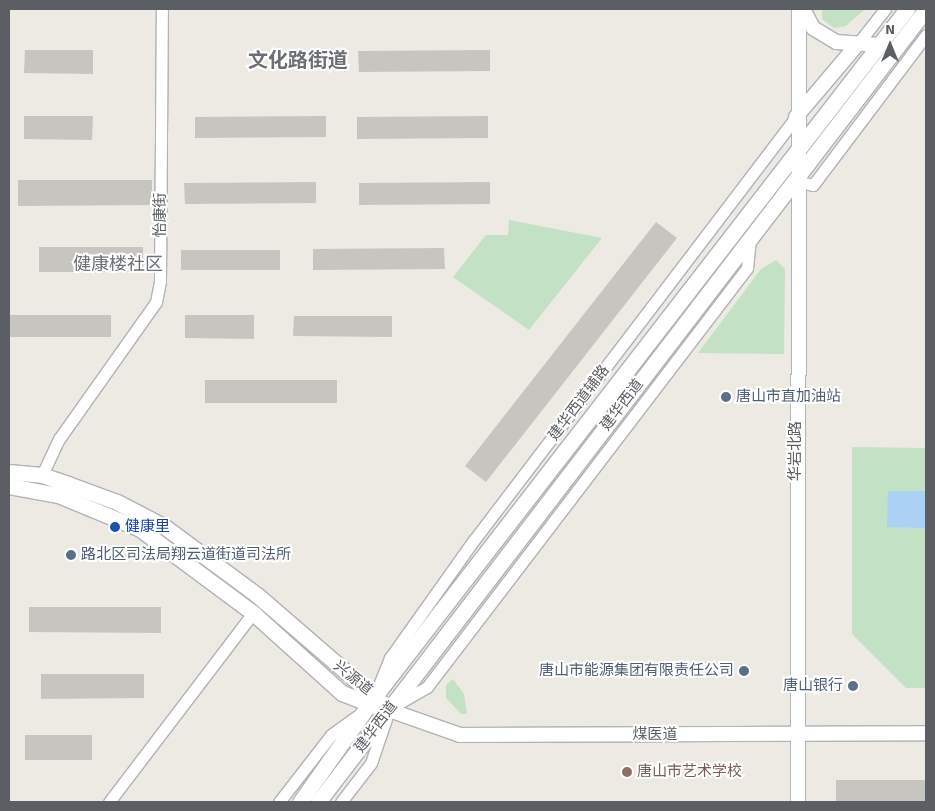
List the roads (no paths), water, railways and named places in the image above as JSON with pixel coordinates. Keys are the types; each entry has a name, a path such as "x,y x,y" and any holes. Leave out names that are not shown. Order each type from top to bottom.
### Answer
{"main road":[{"name":"建华西道","path":"300,802 373,701 907,9"},
{"name":"建华西道","path":"318,802 926,9"},
{"name":"兴源道","path":"9,472 42,475 117,502 201,550 373,701 389,710"},
{"name":"兴源道","path":"9,486 58,494 140,529 253,613 342,693 373,701"}],"street":[{"name":"怡康街","path":"42,475 54,445 156,302 160,281 162,9"},
{"name":"华岩北路","path":"798,802 800,735 796,117 799,9"},
{"path":"803,9 813,28 836,42 856,46 879,45"},
{"path":"796,117 885,9"},
{"path":"796,181 813,185 926,35"},
{"name":"建华西道辅路","path":"373,701 390,658 474,540 796,117"},
{"path":"110,802 253,613"},
{"path":"279,802 331,735 373,701"},
{"path":"341,802 371,764 389,710"},
{"name":"煤医道","path":"389,710 460,735 926,733"}],"water":[{"path":"888,491 926,491 926,528 887,527"}],"place":[{"name":"唐山市直加油站","path":"726,397"},
{"name":"健康里","path":"115,527"},
{"name":"路北区司法局翔云道街道司法所","path":"71,555"},
{"name":"唐山市能源集团有限责任公司","path":"744,671"},
{"name":"唐山银行","path":"853,686"},
{"name":"唐山市艺术学校","path":"627,772"}],"district":[{"name":"文化路街道","path":"298,60"},
{"name":"健康楼社区","path":"118,264"}]}
